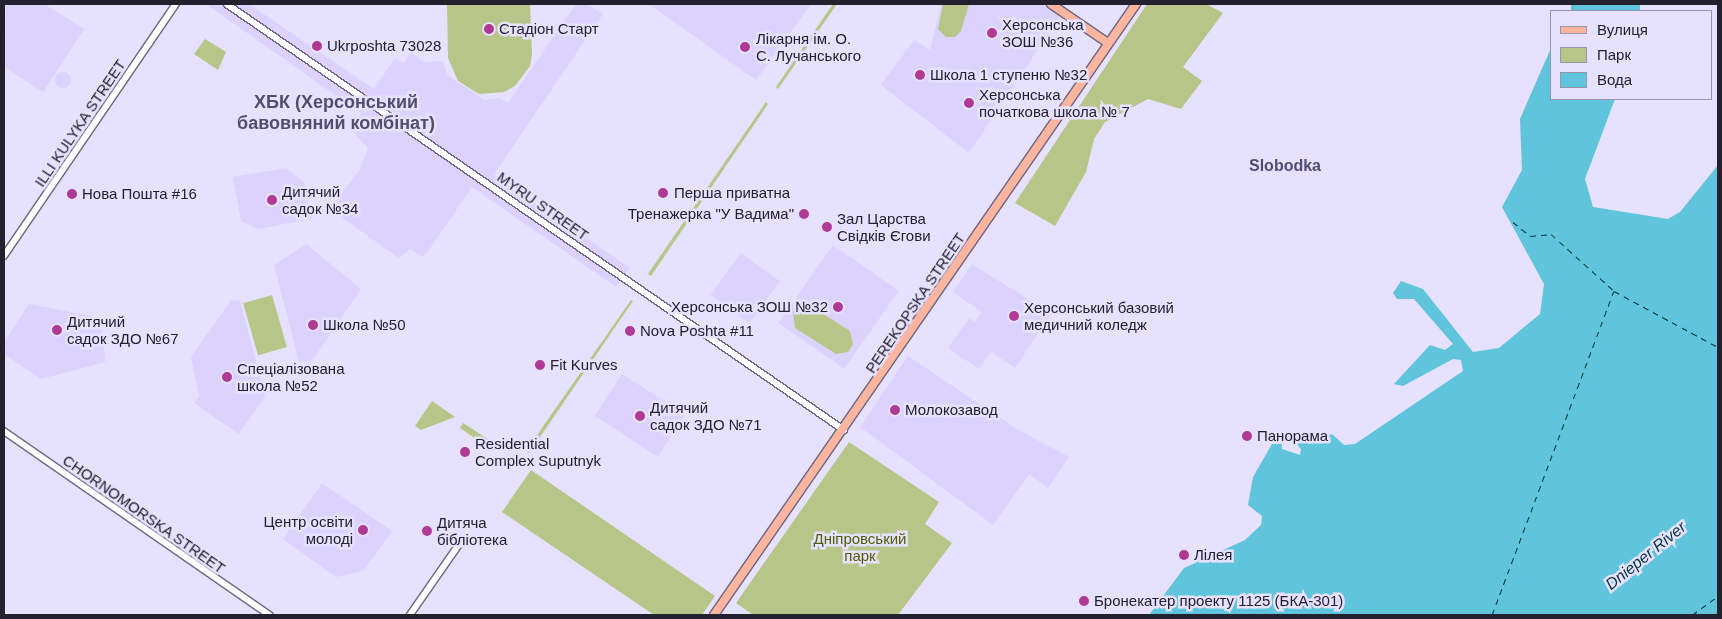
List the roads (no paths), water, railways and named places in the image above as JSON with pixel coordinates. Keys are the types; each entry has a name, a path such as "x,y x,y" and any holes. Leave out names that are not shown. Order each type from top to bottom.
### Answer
{"main road":[{"path":"1051,4 1108,43"},
{"name":"PEREKOPSKA STREET","path":"714,615 844,430 1136,4"}],"street":[{"name":"ILLI KULYKA STREET","path":"4,256 176,4"},
{"name":"MYRU STREET","path":"227,4 844,430"},
{"name":"CHORNOMORSKA STREET","path":"4,431 270,615"},
{"path":"410,615 458,546"}],"water":[{"path":"1571,4 1640,4 1640,10 1571,10"},
{"name":"Dnieper River","path":"1550,50 1550,100 1615,100 1585,179 1593,207 1668,219 1680,212 1718,165 1718,615 1149,615 1184,568 1245,540 1261,525 1262,516 1248,505 1253,477 1272,444 1309,443 1332,434 1344,445 1355,444 1463,371 1461,360 1453,359 1403,386 1394,384 1430,345 1445,350 1453,344 1414,299 1397,299 1393,293 1401,281 1423,289 1473,352 1499,348 1540,314 1544,284 1502,207 1522,170 1520,119"}],"place":[{"name":"Стадіон Старт","path":"489,29"},
{"name":"Херсонська ЗОШ №36","path":"992,33"},
{"name":"Ukrposhta 73028","path":"317,46"},
{"name":"Лікарня ім. О. С. Лучанського","path":"745,47"},
{"name":"Школа 1 ступеню №32","path":"920,75"},
{"name":"Херсонська початкова школа № 7","path":"969,103"},
{"name":"Перша приватна","path":"663,193"},
{"name":"Нова Пошта #16","path":"72,194"},
{"name":"Дитячий садок №34","path":"272,200"},
{"name":"Тренажерка \"У Вадима\"","path":"804,214"},
{"name":"Зал Царства Свідків Єгови","path":"827,227"},
{"name":"Херсонська ЗОШ №32","path":"838,307"},
{"name":"Херсонський базовий медичний коледж","path":"1014,316"},
{"name":"Школа №50","path":"313,325"},
{"name":"Дитячий садок ЗДО №67","path":"57,330"},
{"name":"Nova Poshta #11","path":"630,331"},
{"name":"Fit Kurves","path":"540,365"},
{"name":"Спеціалізована школа №52","path":"227,377"},
{"name":"Молокозавод","path":"895,410"},
{"name":"Дитячий садок ЗДО №71","path":"640,416"},
{"name":"Панорама","path":"1247,436"},
{"name":"Residential Complex Suputnyk","path":"465,452"},
{"name":"Центр освіти молоді","path":"363,530"},
{"name":"Дитяча бібліотека","path":"427,531"},
{"name":"Лілея","path":"1184,555"},
{"name":"Бронекатер проекту 1125 (БКА-301)","path":"1084,601"}],"district":[{"name":"ХБК (Херсонський бавовняний комбінат)","path":"336,113"},
{"name":"Slobodka","path":"1285,166"}],"park label":[{"name":"Дніпровський парк","path":"860,546"}]}
